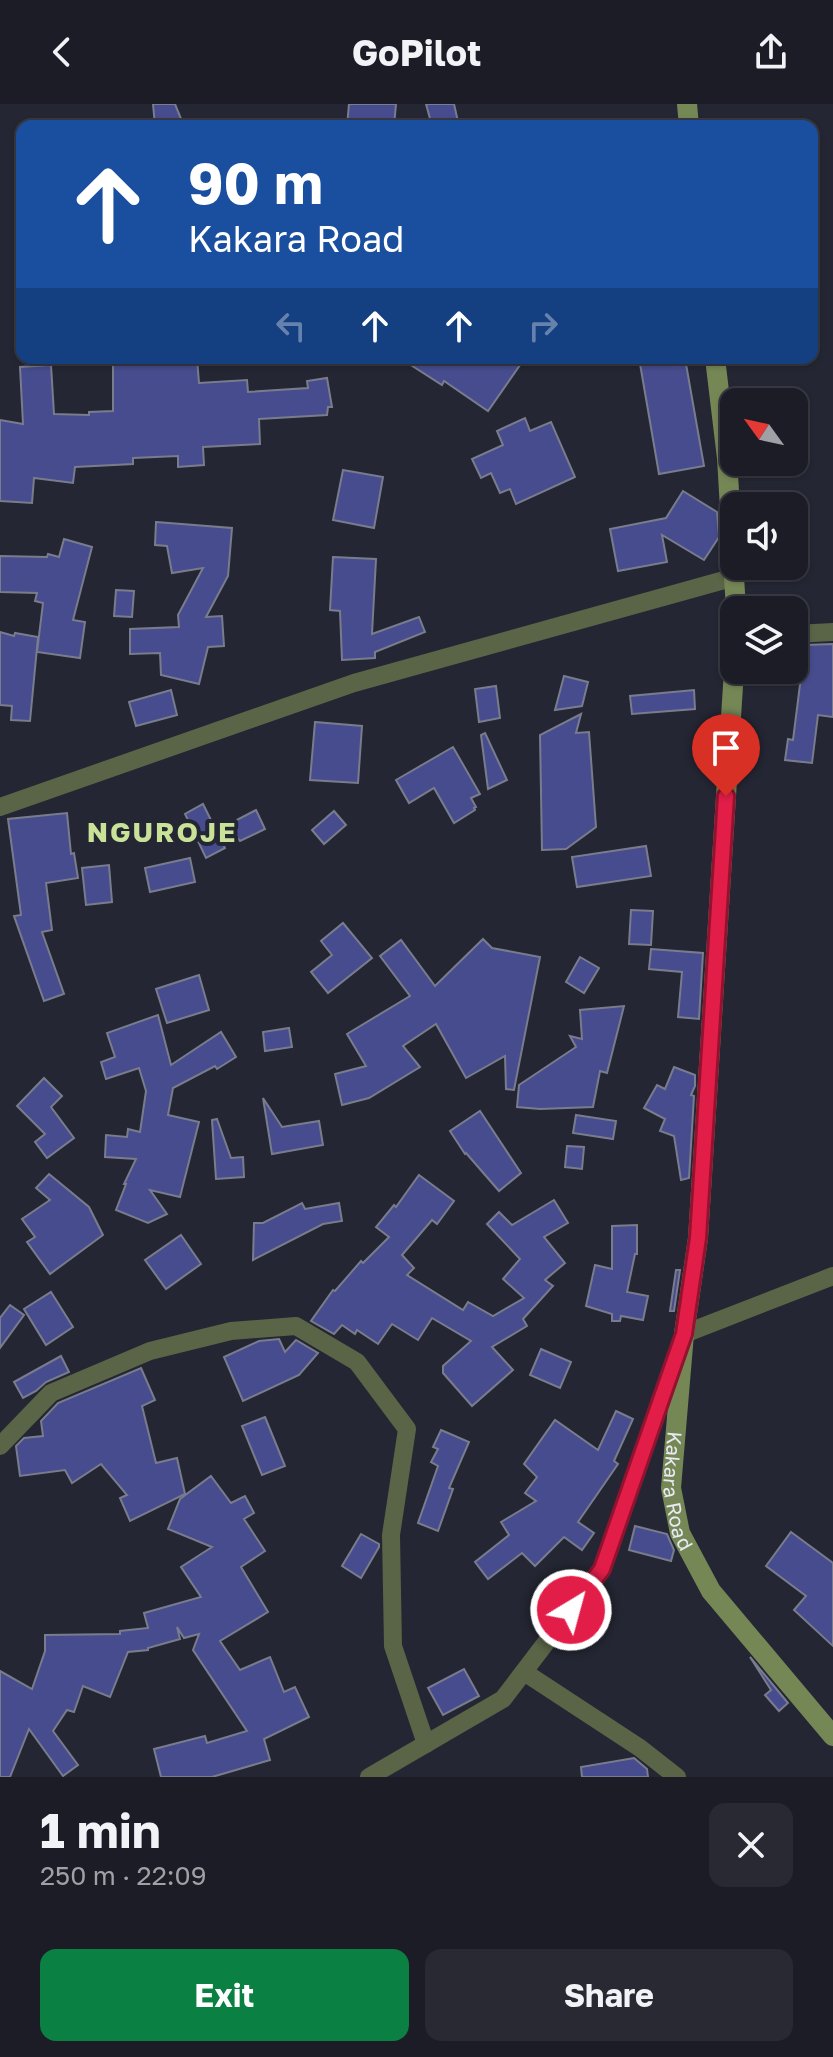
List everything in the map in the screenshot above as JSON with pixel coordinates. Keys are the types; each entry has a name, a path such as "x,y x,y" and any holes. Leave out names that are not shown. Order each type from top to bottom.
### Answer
{"street":[{"path":"716,364 729,492"},
{"path":"0,807 354,683 724,580"},
{"path":"808,633 833,632"},
{"name":"Kakara Road","path":"733,684 698,1238 684,1334 671,1488 680,1533 711,1591 833,1736"},
{"path":"369,1777 503,1699 602,1569 684,1334 833,1276"},
{"path":"0,1446 51,1393 150,1351 231,1331 296,1326 357,1362 407,1429 391,1535 393,1646 426,1744"},
{"path":"524,1672 640,1748 677,1777"}],"building":[{"path":"153,104 175,104 182,120 154,120"},
{"path":"349,104 396,104 395,120 348,120"},
{"path":"426,104 454,104 458,120 430,120"},
{"path":"113,364 197,364 199,383 247,380 248,392 308,388 307,381 327,378 332,407 328,407 327,415 259,419 260,444 203,447 204,465 178,467 178,456 133,458 133,464 75,467 73,483 34,478 32,503 0,501 0,420 23,424 20,367 51,365 54,414 89,415 89,412 113,411"},
{"path":"409,364 521,364 488,411 444,381 442,385"},
{"path":"640,364 686,364 704,466 659,474"},
{"path":"525,418 530,431 551,422 575,477 516,504 510,489 500,493 491,473 481,478 472,459 503,445 497,431"},
{"path":"343,470 383,477 374,528 333,520"},
{"path":"683,491 717,512 719,537 704,560 662,535 667,562 618,571 610,529 666,518"},
{"path":"156,522 232,528 228,576 206,617 222,616 224,646 208,647 199,684 161,675 160,653 130,654 130,629 179,627 178,615 203,568 172,573 167,546 155,545"},
{"path":"64,539 92,547 73,620 85,622 80,658 37,652 43,603 35,601 37,593 0,592 0,556 47,557 48,554 59,557"},
{"path":"333,557 376,559 372,634 419,617 425,632 375,652 375,658 342,660 340,611 330,610"},
{"path":"116,590 134,591 132,617 114,616"},
{"path":"0,632 38,637 30,721 11,720 12,706 0,705"},
{"path":"833,644 833,717 818,715 812,763 785,760 788,739 793,740 800,684 808,684 808,645"},
{"path":"564,676 588,682 582,706 555,710"},
{"path":"496,686 500,718 479,722 475,689"},
{"path":"171,690 177,715 136,726 129,702"},
{"path":"694,690 695,709 632,714 630,696"},
{"path":"581,714 576,733 589,732 596,827 566,849 542,850 540,735"},
{"path":"315,722 362,726 358,783 310,780"},
{"path":"485,733 507,780 488,789 481,735"},
{"path":"453,747 480,794 471,798 475,810 454,823 434,788 409,803 396,780"},
{"path":"203,804 225,848 206,858 185,814"},
{"path":"256,810 265,829 240,841 227,825"},
{"path":"334,811 346,825 324,844 312,830"},
{"path":"67,813 71,854 74,853 78,878 46,883 52,930 42,932 64,994 44,1001 14,916 21,915 8,819"},
{"path":"646,846 651,876 577,887 572,857"},
{"path":"190,858 195,882 150,892 145,868"},
{"path":"109,865 112,902 86,905 82,868"},
{"path":"631,910 653,911 651,945 629,944"},
{"path":"343,923 372,958 328,993 311,972 332,955 321,941"},
{"path":"483,939 492,948 540,957 514,1090 506,1089 505,1056 466,1078 436,1024 403,1046 420,1067 369,1098 342,1105 335,1074 366,1066 347,1034 410,996 380,956 401,940 435,986"},
{"path":"651,949 703,953 699,1019 678,1017 682,972 649,969"},
{"path":"580,957 599,968 584,993 566,982"},
{"path":"199,975 209,1010 167,1023 156,989"},
{"path":"624,1006 607,1073 600,1071 593,1107 517,1107 519,1085 576,1047 570,1036 582,1039 580,1010"},
{"path":"158,1015 171,1065 221,1032 236,1057 173,1088 168,1115 199,1122 180,1197 150,1190 167,1214 148,1223 116,1210 136,1159 105,1157 106,1135 127,1137 128,1129 140,1132 146,1091 139,1068 106,1079 101,1062 115,1057 107,1033"},
{"path":"289,1028 292,1047 265,1051 263,1032"},
{"path":"674,1067 695,1075 691,1095 694,1096 689,1178 681,1180 674,1136 660,1131 665,1119 644,1108 657,1085 665,1089"},
{"path":"44,1078 62,1096 51,1107 74,1138 47,1158 35,1142 45,1134 17,1106"},
{"path":"263,1098 282,1127 319,1121 323,1145 272,1154"},
{"path":"480,1111 521,1173 499,1191 465,1154 450,1131"},
{"path":"576,1115 616,1121 613,1139 573,1133"},
{"path":"217,1119 231,1158 243,1157 244,1177 216,1179 212,1120"},
{"path":"567,1146 584,1147 582,1169 565,1167"},
{"path":"49,1174 89,1207 103,1235 50,1274 27,1242 35,1237 22,1219 50,1200 36,1188"},
{"path":"419,1175 454,1201 437,1224 432,1220 402,1255 414,1268 407,1275 463,1310 468,1302 493,1316 524,1298 503,1279 520,1259 487,1224 499,1212 512,1225 554,1200 568,1223 544,1237 565,1263 545,1280 553,1286 523,1319 527,1326 492,1347 513,1370 472,1406 443,1373 443,1366 471,1341 432,1318 418,1340 392,1324 378,1344 357,1330 355,1334 342,1325 334,1334 311,1321 333,1290 389,1237 376,1227 394,1205 396,1207"},
{"path":"302,1203 305,1209 339,1203 342,1221 323,1224 253,1260 254,1223 263,1223"},
{"path":"637,1225 637,1254 627,1292 648,1296 643,1320 621,1316 620,1321 612,1321 612,1314 586,1306 595,1265 612,1269 612,1226"},
{"path":"181,1235 201,1264 166,1289 145,1260"},
{"path":"676,1270 680,1270 674,1311 670,1311"},
{"path":"51,1292 73,1327 46,1345 24,1309"},
{"path":"10,1305 24,1315 0,1348 0,1318"},
{"path":"279,1339 285,1352 296,1340 318,1353 299,1375 243,1401 224,1357 259,1341"},
{"path":"541,1349 571,1362 560,1388 530,1375"},
{"path":"61,1356 69,1372 46,1382 23,1398 14,1382"},
{"path":"141,1368 155,1400 142,1406 156,1463 177,1458 185,1494 130,1521 120,1498 127,1495 101,1464 72,1483 65,1470 20,1476 16,1446 24,1438 43,1436 41,1421 58,1403"},
{"path":"616,1411 633,1419 614,1461 618,1464 578,1522 594,1533 582,1550 564,1537 535,1566 522,1553 488,1579 475,1562 509,1535 501,1522 536,1501 525,1493 537,1477 524,1464 555,1420 598,1450"},
{"path":"265,1417 285,1466 262,1475 242,1426"},
{"path":"441,1430 469,1442 449,1488 453,1489 438,1531 418,1523 438,1466 431,1462 438,1449 433,1447"},
{"path":"211,1476 231,1503 245,1496 254,1513 244,1519 265,1551 241,1567 268,1612 220,1641 240,1670 270,1657 284,1692 295,1687 309,1717 264,1739 270,1760 212,1777 161,1777 154,1749 205,1736 207,1743 247,1731 193,1650 199,1634 184,1638 177,1627 180,1639 148,1650 128,1652 110,1697 83,1686 74,1712 67,1710 53,1731 78,1765 63,1776 29,1729 10,1777 0,1777 0,1671 32,1689 45,1651 45,1635 120,1634 120,1631 148,1628 144,1613 201,1597 181,1567 212,1547 168,1529 180,1499"},
{"path":"635,1526 667,1534 674,1550 671,1561 629,1550"},
{"path":"791,1532 833,1563 833,1646 794,1610 806,1596 766,1566"},
{"path":"361,1534 379,1544 379,1547 361,1578 342,1566"},
{"path":"750,1657 788,1703 779,1711 765,1695 771,1690"},
{"path":"464,1669 479,1696 443,1715 428,1688"},
{"path":"634,1758 647,1769 648,1777 582,1777 581,1767"}],"district":[{"name":"NGUROJE","path":"162,831"}],"route":[{"path":"571,1610 602,1569 684,1334 698,1238 726,796"}]}
